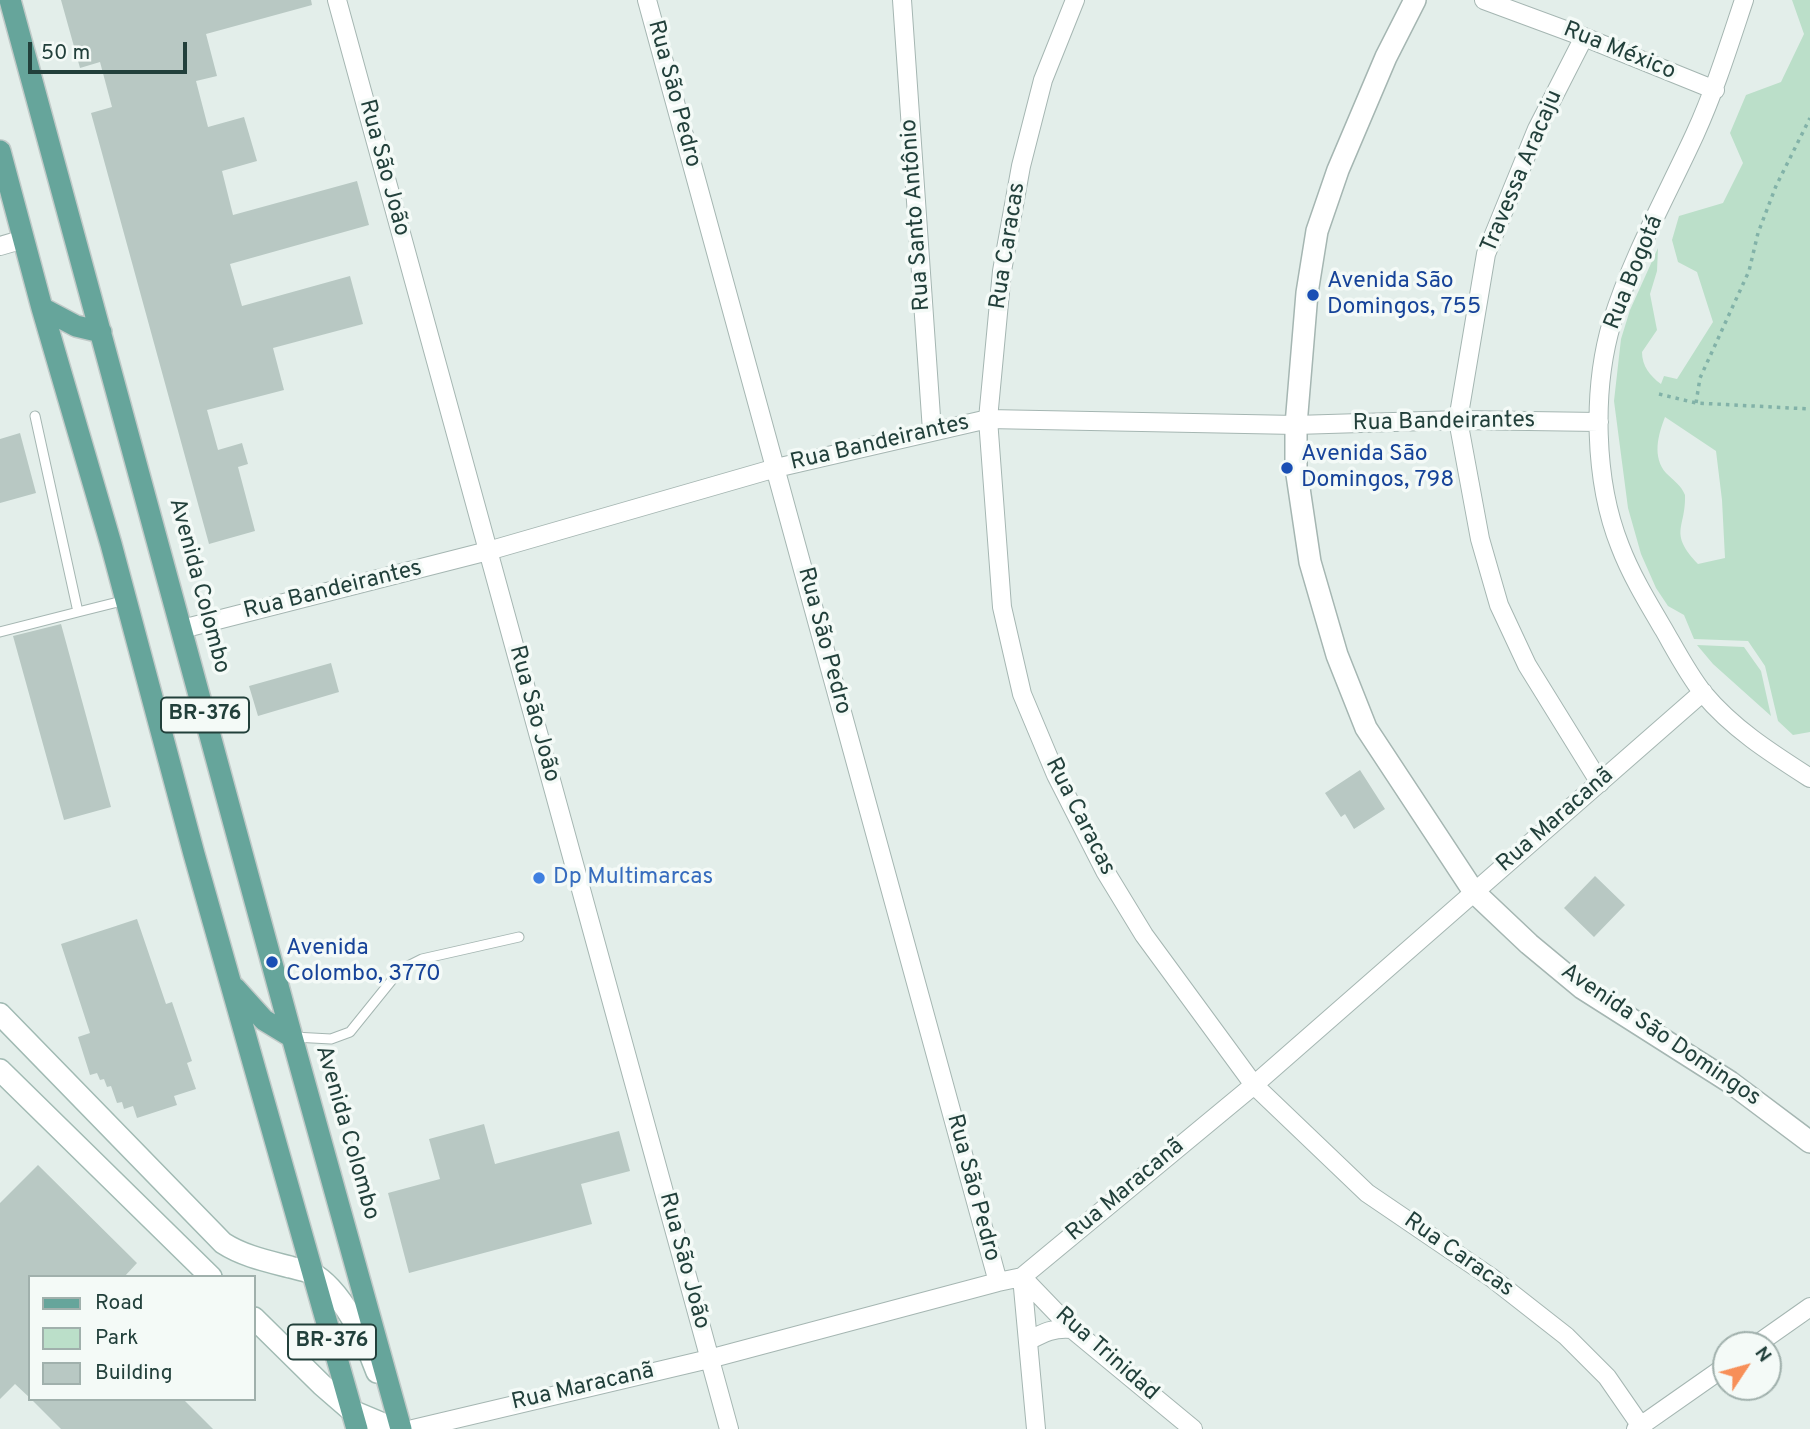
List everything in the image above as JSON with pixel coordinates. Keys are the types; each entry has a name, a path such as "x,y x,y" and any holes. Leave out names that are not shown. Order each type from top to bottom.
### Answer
{"main road":[{"name":"Avenida Colombo","path":"10,0 401,1429"},
{"name":"BR-376","path":"0,151 355,1420"},
{"path":"42,308 76,326 101,332"},
{"path":"232,984 264,1020 292,1037"}],"street":[{"name":"Rua São João","path":"337,0 729,1429"},
{"name":"Rua São Pedro","path":"647,0 998,1282"},
{"name":"Rua Santo Antônio","path":"902,0 932,431"},
{"name":"Rua Caracas","path":"1076,0 1043,80 1021,166 1002,271 988,419 1002,607 1021,694 1056,775 1105,871 1144,934 1254,1085 1367,1193 1492,1278 1566,1336 1607,1377 1640,1428"},
{"name":"Avenida São Domingos","path":"1415,0 1386,57 1338,170 1317,231 1307,293 1296,425 1296,468 1310,562 1337,655 1366,727 1474,892 1581,988 1730,1082 1810,1142"},
{"name":"Rua México","path":"1484,0 1715,90"},
{"name":"Rua Bogotá","path":"1744,0 1715,90 1634,267 1612,323 1601,382 1599,422 1606,503 1620,546 1644,597 1703,692 1732,722 1762,747 1810,778"},
{"name":"Travessa Aracaju","path":"1584,37 1537,129 1486,254 1458,421 1480,539 1499,605 1527,665 1600,783"},
{"path":"0,246 24,239"},
{"name":"Rua Bandeirantes","path":"182,629 488,551 776,468 988,419 1296,425 1458,421 1599,422"},
{"name":"Rua Maracanã","path":"413,1429 709,1359 1022,1277 1254,1085 1703,692"},
{"path":"0,1014 223,1243 238,1253 312,1273 328,1288 351,1316 366,1343 401,1429"},
{"path":"0,1070 209,1275"},
{"name":"Rua São Pedro","path":"1022,1277 1036,1429"},
{"name":"Rua Trinidad","path":"1022,1277 1072,1329 1194,1429"},
{"path":"1776,1331 1810,1307"},
{"path":"256,1320 355,1420 395,1429"},
{"path":"1028,1341 1049,1330 1072,1329"},
{"path":"1640,1428 1712,1376"}],"lane":[{"path":"35,416 78,612"},
{"path":"0,632 127,600"},
{"path":"292,1037 331,1040 350,1032 400,970 422,959 520,937"}],"path":[{"path":"1696,403 1700,378 1749,271 1758,233 1776,186 1810,118"},
{"path":"1659,394 1696,403 1810,409"}],"green space":[{"path":"1792,0 1810,0 1810,732 1793,735 1778,721 1765,666 1748,641 1694,639 1684,615 1668,606 1656,588 1641,554 1628,508 1614,401 1621,339 1630,310 1658,248 1657,271 1650,294 1657,330 1642,352 1643,362 1650,374 1661,384 1664,376 1677,379 1713,322 1697,272 1678,262 1672,240 1679,216 1723,203 1743,163 1730,133 1746,95 1781,82 1804,34","holes":["1665,417 1716,451 1725,558 1698,564 1681,537 1685,495 1666,473 1659,460 1659,438"]},
{"path":"1697,645 1744,647 1761,671 1771,716 1713,664"}],"building":[{"path":"61,0 311,0 312,5 206,34 217,76 196,81 208,127 244,117 257,161 222,171 233,215 357,181 369,225 230,264 242,306 350,276 363,324 273,348 284,390 207,410 218,450 242,443 248,464 238,467 255,531 209,544 91,113 112,107 100,62 80,68"},
{"path":"20,433 36,493 0,503 0,439"},
{"path":"61,624 111,807 64,820 13,636"},
{"path":"331,663 339,692 258,716 249,686"},
{"path":"1360,770 1385,809 1354,829 1345,814 1341,817 1325,793"},
{"path":"1595,876 1625,905 1594,937 1564,908"},
{"path":"137,919 166,1004 172,1002 192,1061 187,1063 196,1089 174,1096 177,1105 137,1118 133,1106 124,1109 122,1102 117,1103 111,1086 107,1087 104,1079 100,1080 97,1073 90,1075 78,1037 90,1033 61,944"},
{"path":"484,1124 495,1164 619,1131 630,1171 581,1184 592,1224 409,1273 388,1193 440,1179 429,1139"},
{"path":"38,1165 137,1263 126,1275 28,1275 28,1396 15,1384 0,1399 0,1203"},
{"path":"33,1401 185,1401 213,1429 61,1429"}],"place":[{"name":"Avenida São Domingos, 755","path":"1313,295"},
{"name":"Avenida São Domingos, 798","path":"1287,468"},
{"name":"Dp Multimarcas","path":"539,878"},
{"name":"Avenida Colombo, 3770","path":"272,962"}]}
